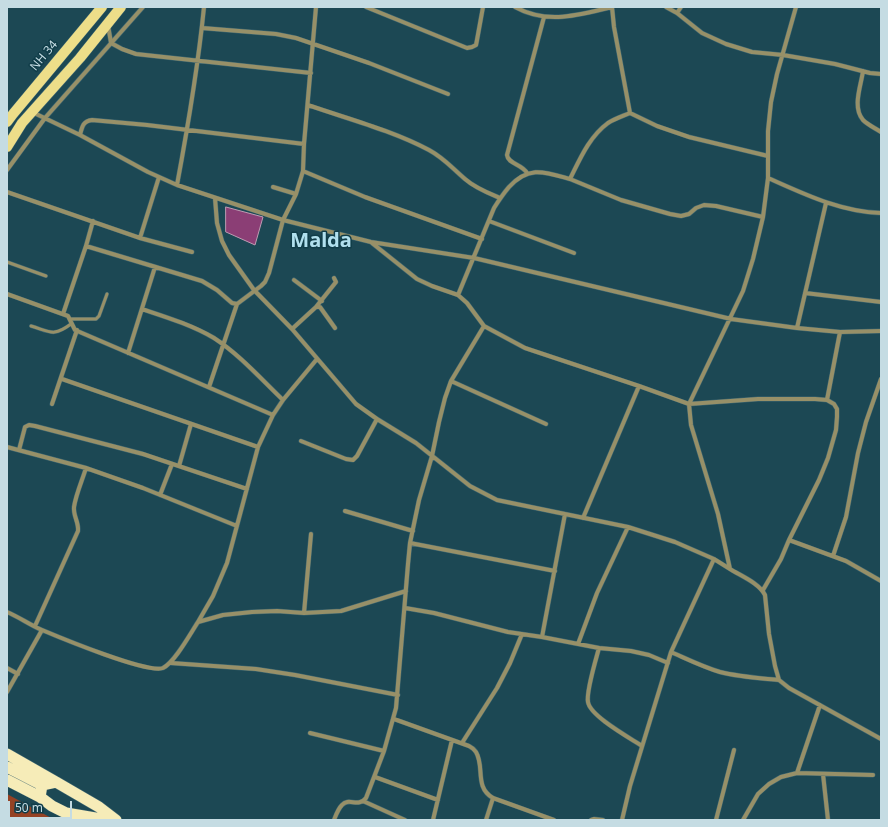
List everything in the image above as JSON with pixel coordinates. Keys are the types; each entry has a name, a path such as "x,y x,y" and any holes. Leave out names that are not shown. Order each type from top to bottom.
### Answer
{"highway":[{"path":"7,754 99,807 116,820"},
{"path":"7,767 42,785 56,782"},
{"path":"7,780 40,797 52,806 66,813 107,820"},
{"path":"40,797 42,785"},
{"path":"66,813 75,810 81,797"}],"main road":[{"name":"NH 34","path":"8,115 98,7"},
{"path":"7,147 22,123 80,58 121,7"}],"street":[{"path":"7,170 45,118 143,7"},
{"path":"177,185 188,130 204,7"},
{"path":"86,246 202,281 217,290 232,303 237,304 242,302 265,282 284,220 296,194 303,171 316,7"},
{"path":"366,7 467,48 472,48 477,40 483,7"},
{"path":"515,7 526,13 544,17 570,17 612,7 614,27 630,113"},
{"path":"666,7 702,34 726,44 752,52 783,55 881,74"},
{"path":"677,14 682,7"},
{"path":"730,570 718,514 691,425 690,404 698,383 731,319 754,259 763,218 768,178 771,102 777,74 796,7"},
{"path":"526,173 521,166 509,161 507,156 544,17"},
{"path":"107,24 111,43 136,54 311,73"},
{"path":"202,28 276,34 313,43 448,94"},
{"path":"863,71 858,100 859,114 864,120 881,132"},
{"path":"308,105 397,135 429,150 445,159 465,179 475,186 500,198"},
{"path":"32,111 177,185 284,220 371,242 474,258 731,319 840,332 881,331"},
{"path":"630,113 657,126 689,137 768,156"},
{"path":"570,179 592,138 608,123 630,113"},
{"path":"80,135 84,123 87,120 92,120 304,144"},
{"path":"303,171 365,198 482,239"},
{"path":"458,295 500,198 516,180 526,173 538,172 570,179 621,200 670,214 681,216 689,214 696,208 704,205 716,206 763,218"},
{"path":"140,238 159,177"},
{"path":"768,178 826,203 867,213 881,213"},
{"path":"273,187 296,194"},
{"path":"7,192 140,238 192,252"},
{"path":"215,198 217,223 222,241 229,255 254,290 292,329 316,359 356,404 416,443 470,486 497,500 628,527 675,542 714,559 763,590 767,602 769,634 779,680"},
{"path":"797,328 826,203"},
{"path":"63,314 93,221"},
{"path":"489,221 574,253"},
{"path":"371,242 416,279 458,295 467,303 484,326 525,348 690,404 758,399 815,399 827,400 834,404 837,409 836,430 828,458 781,559 763,590"},
{"path":"128,353 155,267"},
{"path":"292,329 322,301 336,282 334,278"},
{"path":"294,280 322,301"},
{"path":"805,293 881,302"},
{"path":"7,294 68,316 73,328 273,415"},
{"path":"210,387 237,304"},
{"path":"316,306 320,307 335,328"},
{"path":"142,308 186,325 224,345 283,400"},
{"path":"334,820 344,803 358,803 366,798 375,777 394,719 398,695 410,543 418,500 432,456 445,398 451,381 484,326"},
{"path":"52,404 78,330"},
{"path":"827,400 840,332"},
{"path":"7,612 42,630 97,652 150,668 162,668 171,663 213,596 227,563 258,447 273,415 283,400 316,359"},
{"path":"62,379 258,447"},
{"path":"833,556 846,517 858,452 866,422 881,379"},
{"path":"451,381 546,424"},
{"path":"583,518 639,386"},
{"path":"301,441 346,459 353,460 357,456 377,419"},
{"path":"179,466 191,424"},
{"path":"19,450 25,427 29,425 35,426 109,444 247,489"},
{"path":"7,447 86,468 160,495 237,526"},
{"path":"160,495 172,464"},
{"path":"35,626 78,531 74,508 86,468"},
{"path":"345,511 413,531"},
{"path":"542,637 565,514"},
{"path":"578,644 597,593 628,527"},
{"path":"304,613 311,534"},
{"path":"789,540 833,556 862,569 881,581"},
{"path":"410,543 555,571"},
{"path":"622,820 630,786 671,652 714,559"},
{"path":"198,622 223,616 252,612 277,611 304,613 341,611 406,591"},
{"path":"405,608 434,613 508,632 599,648 632,651 648,655 668,663"},
{"path":"7,692 42,630"},
{"path":"462,743 497,688 510,663 522,634"},
{"path":"599,648 588,694 588,702 591,710 600,718 642,746"},
{"path":"671,652 701,666 720,672 742,677 779,680 789,688 881,739"},
{"path":"171,663 256,669 398,695"},
{"path":"7,668 18,674"},
{"path":"797,773 820,705"},
{"path":"394,719 469,746 476,751 479,760 483,787 487,794 493,798 554,820"},
{"path":"310,733 384,751"},
{"path":"433,820 452,740"},
{"path":"716,820 734,750"},
{"path":"743,820 758,794 769,784 781,777 797,773 873,775"},
{"path":"823,774 828,820"},
{"path":"375,777 438,800"},
{"path":"486,820 493,798"},
{"path":"363,801 405,820"},
{"path":"591,820 603,820"}],"lane":[{"path":"7,262 46,276"},
{"path":"31,326 50,332 57,332 70,321 96,319 99,316 107,294"}],"shaded area":[{"path":"7,794 55,820 7,820"}],"building":[{"path":"226,207 263,217 255,245 226,232"}],"district":[{"name":"Malda","path":"321,241"}]}
